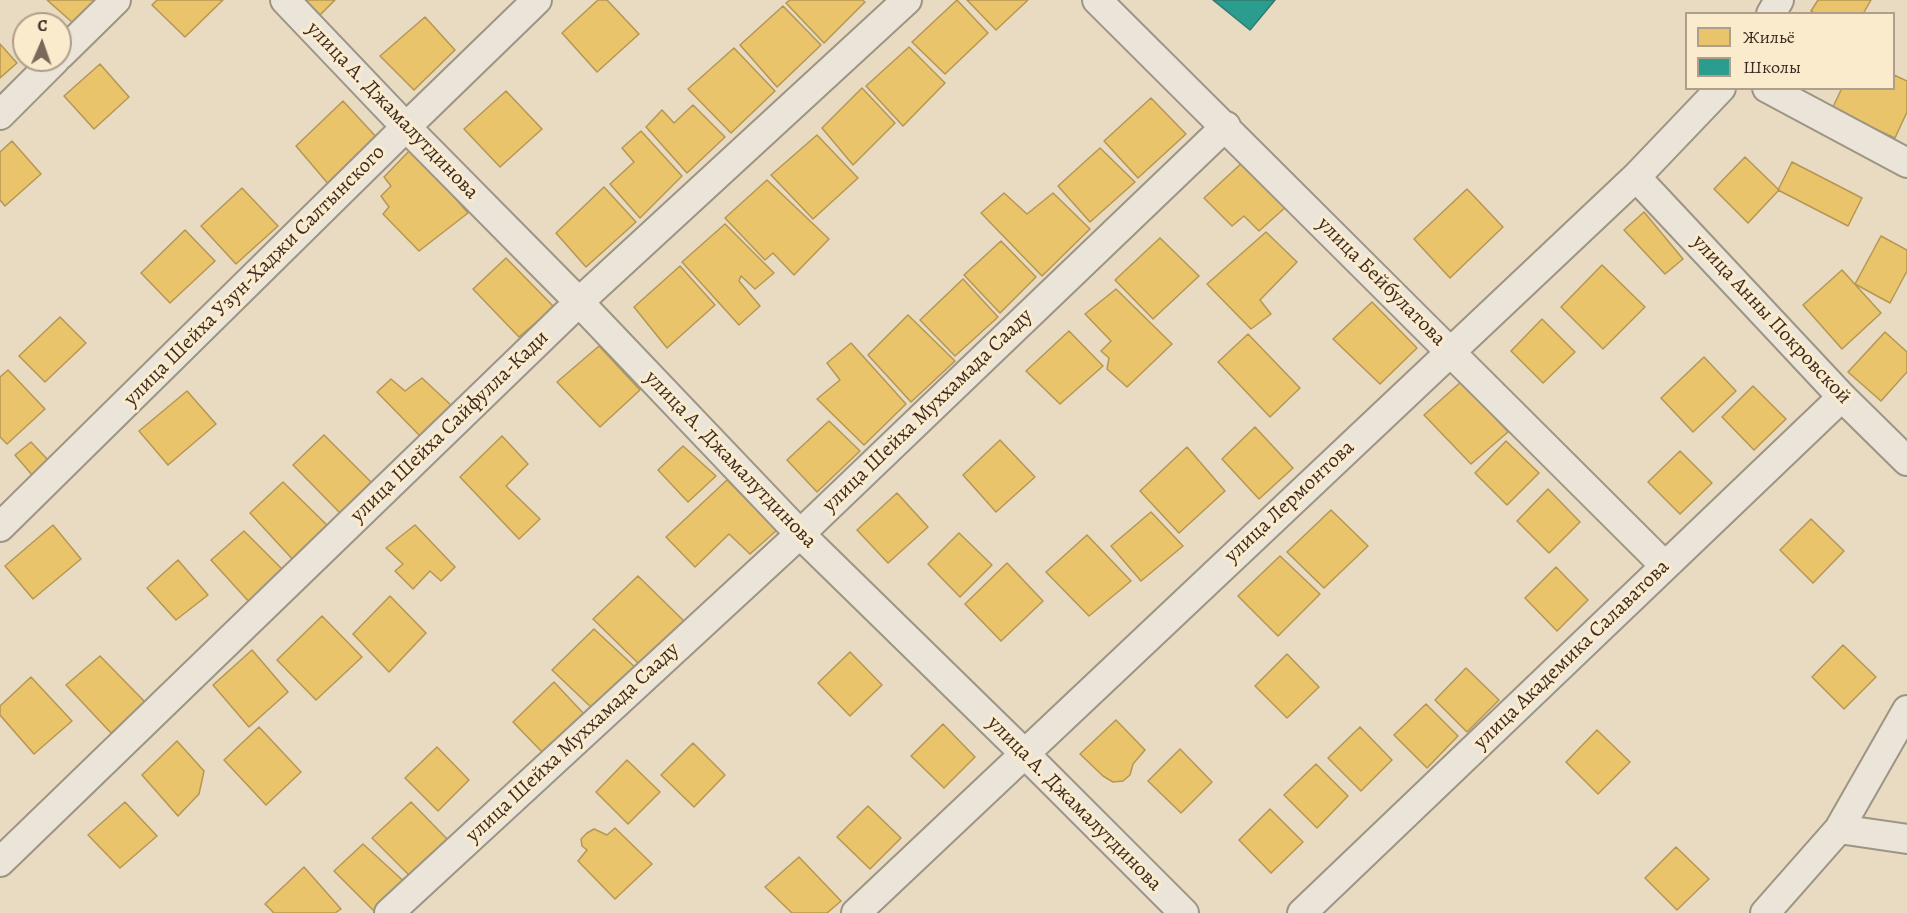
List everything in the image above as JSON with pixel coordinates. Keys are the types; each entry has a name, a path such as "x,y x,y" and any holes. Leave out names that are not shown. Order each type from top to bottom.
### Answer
{"street":[{"path":"72,44 116,0"},
{"name":"улица А. Джамалутдинова","path":"285,0 406,127 579,302 800,534 1184,913"},
{"name":"улица Шейха Узун-Хаджи Салтынского","path":"0,527 537,0"},
{"name":"улица Шейха Сайфулла-Кади","path":"0,862 579,302 907,0"},
{"name":"улица Бейбулатова","path":"1097,0 1226,126 1665,566"},
{"path":"0,115 43,72"},
{"name":"улица Лермонтова","path":"856,913 1636,177 1718,90"},
{"path":"1771,90 1907,163"},
{"name":"улица Шейха Муххамада Сааду","path":"389,913 800,534 1226,126"},
{"name":"улица Анны Покровской","path":"1636,177 1842,397 1907,461"},
{"name":"улица Академика Салаватова","path":"1302,913 1842,397"},
{"path":"1765,913 1839,829 1907,710"},
{"path":"1839,829 1907,839"}],"building: Жильё":[{"path":"47,0 98,0 73,23 72,12 61,12"},
{"path":"157,0 223,0 185,37 152,5"},
{"path":"302,0 335,0 319,16"},
{"path":"598,0 607,0 639,34 597,72 562,33"},
{"path":"790,0 862,0 865,2 824,43 786,3"},
{"path":"957,0 988,33 945,74 912,42"},
{"path":"967,0 1028,0 996,30"},
{"path":"1818,0 1871,0 1864,12 1811,11"},
{"path":"783,6 821,45 777,87 740,45"},
{"path":"425,17 455,50 414,90 380,56"},
{"path":"0,44 12,57 12,67 0,78"},
{"path":"909,47 945,83 903,126 866,86"},
{"path":"734,48 775,91 731,133 688,89"},
{"path":"100,64 129,97 94,129 64,96"},
{"path":"1895,75 1907,81 1907,112 1895,138 1832,109 1841,90 1895,90"},
{"path":"862,88 895,123 853,165 822,128"},
{"path":"506,91 542,129 500,167 464,129"},
{"path":"1151,98 1186,134 1138,178 1104,141"},
{"path":"343,101 379,140 330,186 296,146"},
{"path":"693,105 725,137 687,173 646,127 662,110 674,123"},
{"path":"641,131 682,176 640,218 610,184 634,162 622,148"},
{"path":"817,135 858,178 813,219 771,175"},
{"path":"12,141 41,174 5,206 0,200 0,152"},
{"path":"412,148 468,213 419,251 383,214 389,207 381,196 391,186 384,177"},
{"path":"1100,148 1135,182 1090,222 1058,186"},
{"path":"1745,157 1779,190 1748,223 1714,189"},
{"path":"1244,161 1287,206 1259,231 1244,216 1232,226 1204,198"},
{"path":"1792,162 1862,198 1848,226 1778,190"},
{"path":"767,180 829,239 794,275 773,253 765,260 725,218"},
{"path":"604,187 636,222 586,267 556,233"},
{"path":"242,188 278,226 236,264 201,226"},
{"path":"1467,189 1503,227 1450,278 1414,239"},
{"path":"1004,193 1027,214 1053,193 1090,229 1042,276 981,213"},
{"path":"1644,212 1683,259 1665,274 1624,230"},
{"path":"725,224 774,273 755,289 741,276 739,281 760,306 739,325 682,262"},
{"path":"185,230 215,261 170,303 141,273"},
{"path":"1266,232 1297,262 1260,300 1271,314 1251,329 1207,284"},
{"path":"1881,236 1907,250 1907,271 1890,303 1855,284"},
{"path":"1160,238 1199,276 1153,319 1115,280"},
{"path":"1001,241 1036,277 1000,313 964,275"},
{"path":"506,258 554,307 519,337 473,289"},
{"path":"1602,265 1645,307 1603,349 1561,307"},
{"path":"680,266 715,305 667,348 634,307"},
{"path":"1842,270 1881,313 1842,349 1803,305"},
{"path":"963,279 998,317 955,356 920,320"},
{"path":"1116,289 1172,344 1127,387 1107,369 1109,358 1101,351 1111,341 1085,314"},
{"path":"1372,302 1417,348 1380,384 1333,339"},
{"path":"908,315 955,361 911,402 868,355"},
{"path":"60,317 86,343 45,382 19,356"},
{"path":"1542,319 1575,352 1543,383 1511,351"},
{"path":"1069,331 1103,366 1060,404 1026,371"},
{"path":"1885,332 1907,352 1907,372 1881,401 1848,372"},
{"path":"1248,334 1300,388 1270,417 1218,362"},
{"path":"851,343 906,404 864,445 817,399 840,380 827,363"},
{"path":"599,346 640,390 600,427 557,382"},
{"path":"1704,357 1736,391 1693,432 1661,398"},
{"path":"8,370 45,409 7,444 0,437 0,377"},
{"path":"422,378 453,407 421,437 377,392 391,379 405,391"},
{"path":"1462,381 1508,432 1471,464 1424,415"},
{"path":"1753,386 1786,419 1754,450 1722,417"},
{"path":"187,391 216,424 168,465 139,431"},
{"path":"829,421 860,451 817,492 787,460"},
{"path":"1255,427 1293,468 1259,499 1222,459"},
{"path":"324,435 375,486 343,516 293,465"},
{"path":"502,436 528,464 506,486 540,519 519,539 460,477"},
{"path":"1000,440 1035,477 996,512 963,475"},
{"path":"1506,441 1539,473 1507,505 1475,473"},
{"path":"31,442 49,461 33,476 15,455"},
{"path":"683,446 716,476 688,502 658,470"},
{"path":"1187,447 1225,491 1179,533 1140,491"},
{"path":"1680,451 1712,483 1680,514 1648,482"},
{"path":"727,480 777,530 750,554 729,534 695,567 666,537"},
{"path":"283,482 331,529 296,563 250,513"},
{"path":"1548,489 1580,522 1549,553 1517,521"},
{"path":"897,493 928,527 888,563 857,530"},
{"path":"1331,510 1368,546 1324,588 1287,552"},
{"path":"1151,512 1183,546 1141,581 1111,546"},
{"path":"1811,519 1844,551 1813,583 1780,550"},
{"path":"53,525 81,559 33,599 5,566"},
{"path":"415,525 455,567 441,581 430,571 413,589 395,571 403,564 386,548"},
{"path":"244,531 285,572 251,604 211,560"},
{"path":"959,533 992,565 960,597 928,564"},
{"path":"1087,535 1131,581 1089,616 1046,572"},
{"path":"1280,556 1320,594 1278,636 1238,596"},
{"path":"178,560 208,595 176,620 147,588"},
{"path":"1007,563 1043,601 1001,641 965,604"},
{"path":"1556,567 1588,600 1557,631 1525,598"},
{"path":"638,576 687,624 639,664 593,619"},
{"path":"390,596 426,633 389,672 353,634"},
{"path":"322,616 362,657 316,700 277,660"},
{"path":"594,629 637,669 593,709 552,670"},
{"path":"1843,645 1876,677 1844,709 1812,677"},
{"path":"252,650 288,692 249,727 213,685"},
{"path":"850,652 882,685 850,716 818,683"},
{"path":"1287,654 1319,687 1287,718 1255,686"},
{"path":"100,656 146,703 111,733 66,685"},
{"path":"1466,668 1499,700 1467,732 1435,700"},
{"path":"31,677 72,721 34,754 0,715 0,706"},
{"path":"554,682 584,714 543,753 513,722"},
{"path":"1426,704 1458,736 1427,768 1394,735"},
{"path":"1116,720 1145,750 1133,764 1130,775 1123,781 1113,782 1103,776 1080,754"},
{"path":"943,724 975,757 944,788 911,756"},
{"path":"259,727 301,772 266,805 224,760"},
{"path":"1360,727 1392,760 1361,791 1328,758"},
{"path":"1597,730 1630,762 1598,794 1566,762"},
{"path":"177,741 204,771 199,794 178,816 142,775"},
{"path":"693,743 725,775 694,807 661,775"},
{"path":"437,747 469,780 438,811 405,778"},
{"path":"1180,749 1212,782 1181,813 1148,781"},
{"path":"627,760 660,792 628,824 596,792"},
{"path":"1316,764 1348,796 1317,828 1284,795"},
{"path":"125,802 157,836 120,868 88,835"},
{"path":"411,802 451,843 413,879 372,838"},
{"path":"868,806 901,838 870,869 837,837"},
{"path":"1270,809 1303,842 1271,873 1239,840"},
{"path":"615,828 652,864 615,899 578,861 587,850 582,846 581,839 587,833 594,829 607,835"},
{"path":"363,844 409,886 376,913 334,871"},
{"path":"1676,847 1709,879 1677,910 1645,878"},
{"path":"799,857 841,901 827,913 792,913 765,887"},
{"path":"304,867 341,909 335,913 274,913 265,904"}],"building: Школы":[{"path":"1213,0 1275,0 1250,30"}]}
